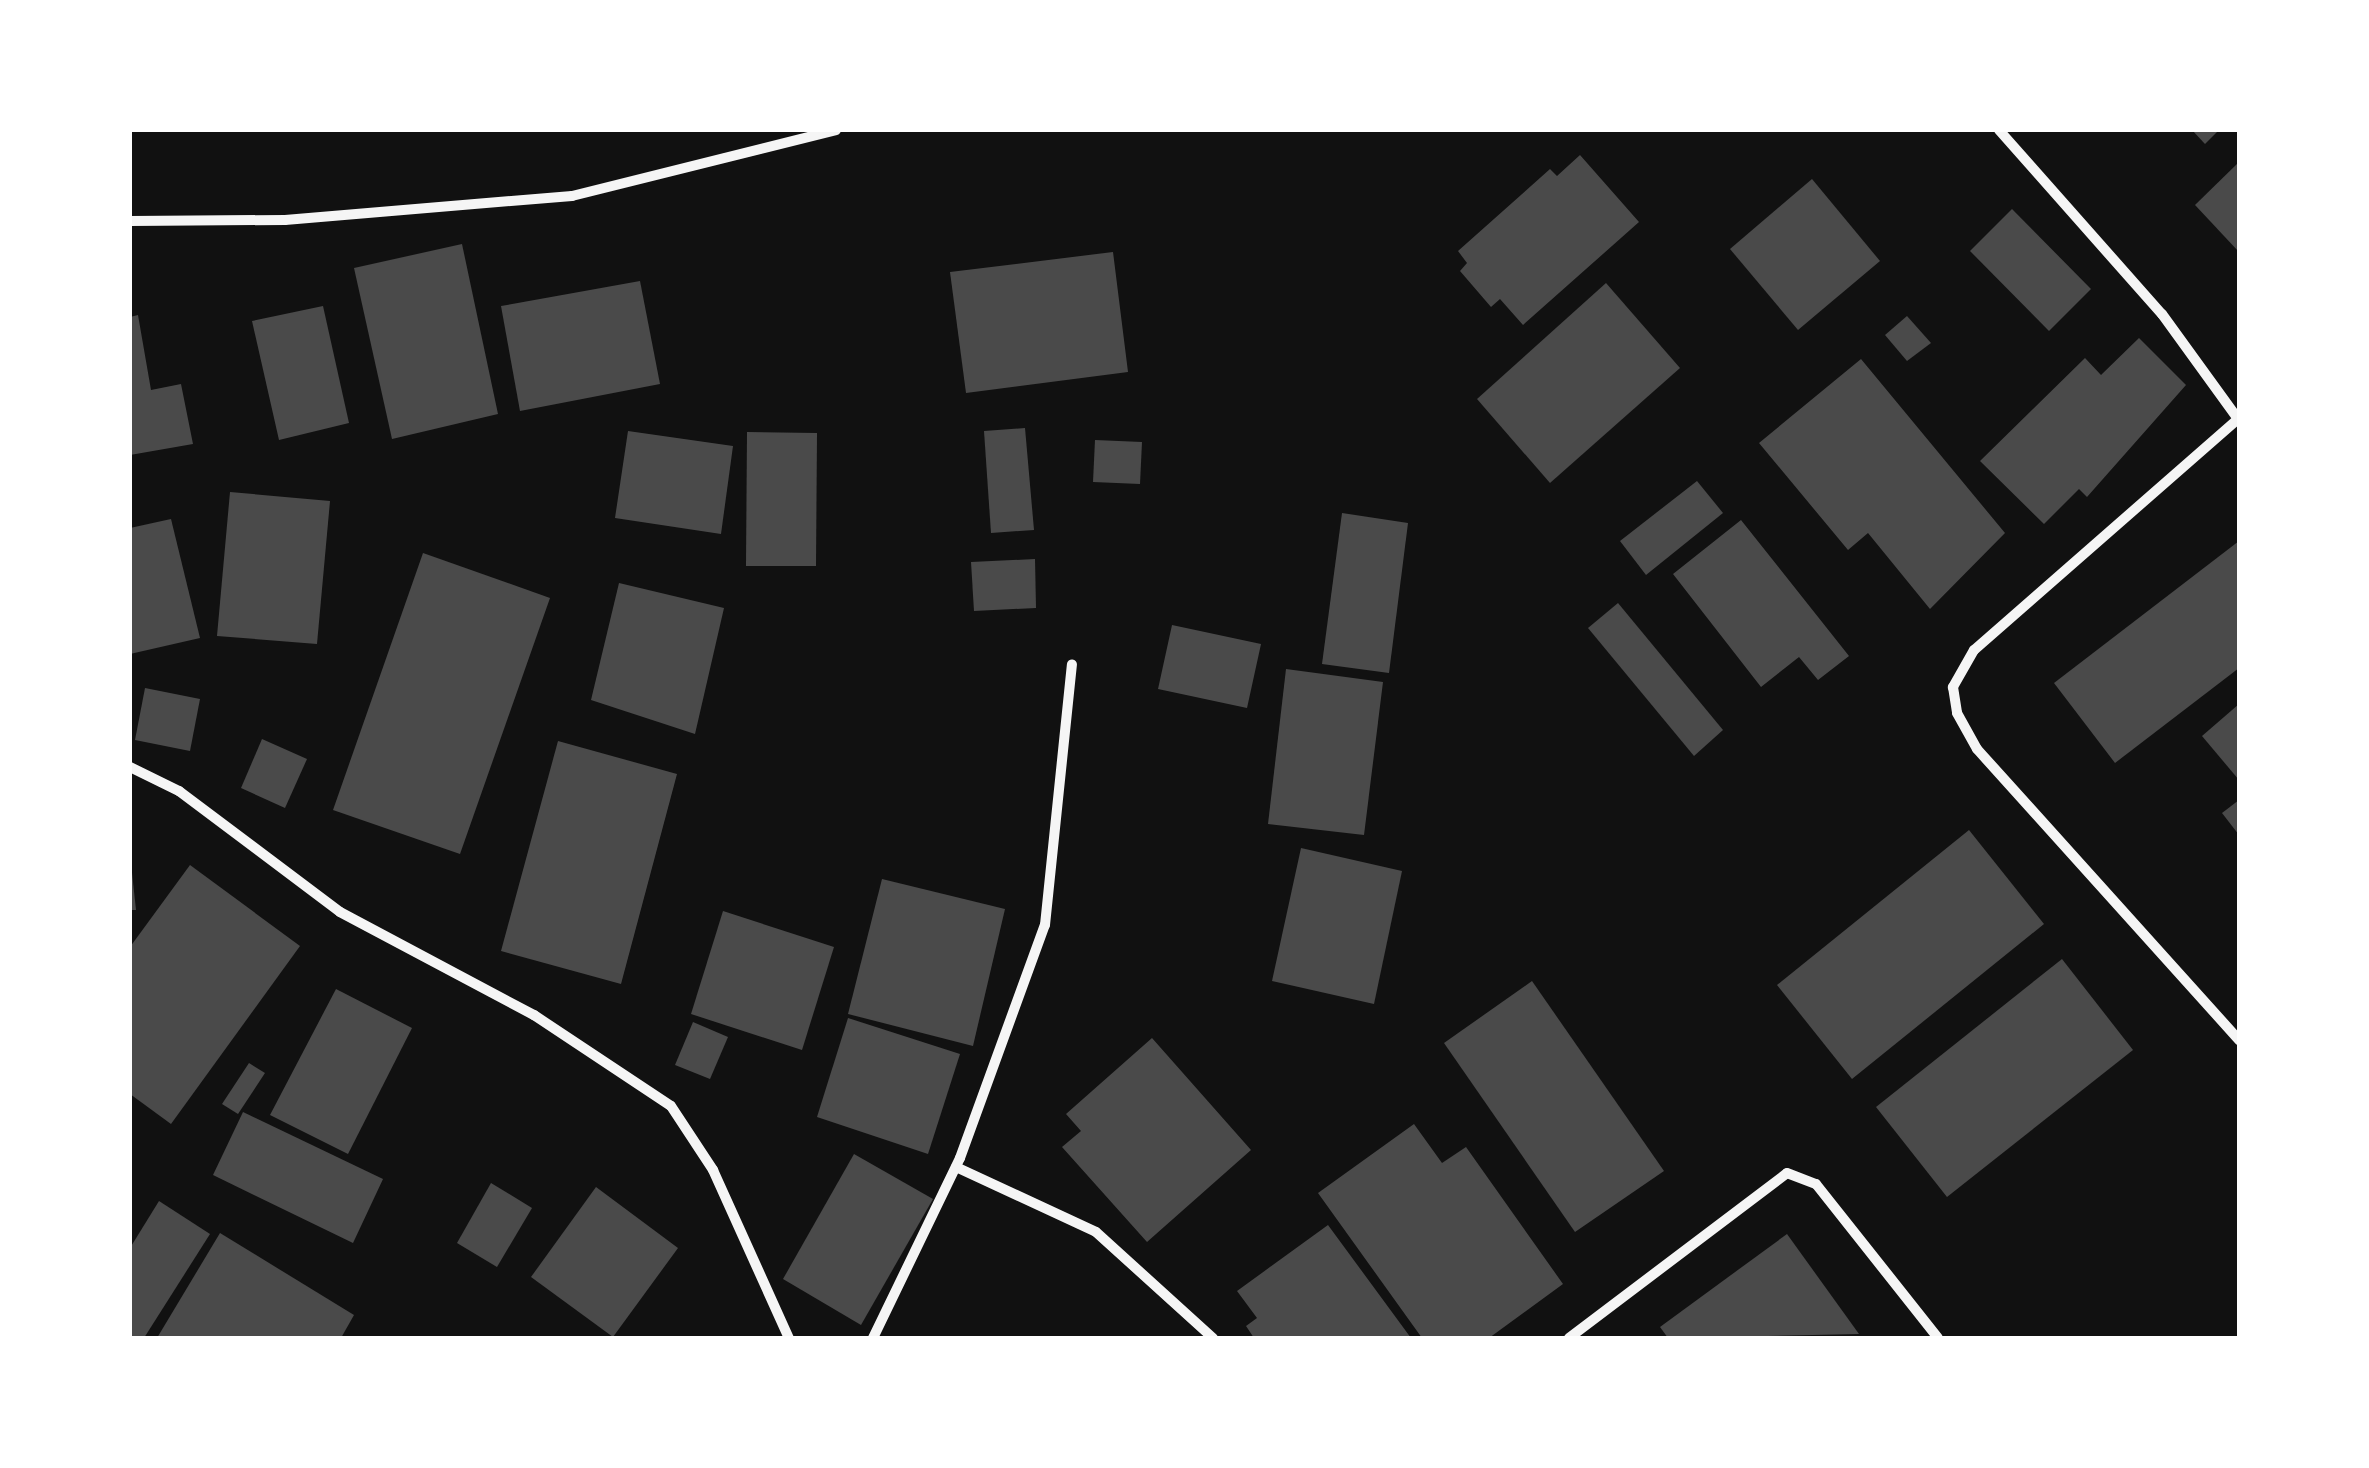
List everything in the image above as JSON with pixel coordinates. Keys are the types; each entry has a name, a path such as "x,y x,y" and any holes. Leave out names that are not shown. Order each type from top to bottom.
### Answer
{"street":[{"path":"130,221 285,220 572,196 836,130"},
{"path":"1999,130 2162,314 2238,418 1974,650 1953,687 1978,748 2239,1040"},
{"path":"872,1338 956,1166 1044,925 1072,664"},
{"path":"130,767 179,791 340,912 534,1015 670,1106 713,1170 789,1338"},
{"path":"956,1166 1096,1232 1214,1338"},
{"path":"1569,1338 1786,1172 1816,1184 1938,1338"}],"building":[{"path":"2192,130 2219,130 2205,144"},
{"path":"1580,155 1639,222 1523,325 1500,299 1491,307 1460,271 1467,263 1458,251 1550,169 1557,176"},
{"path":"2239,162 2239,252 2195,205"},
{"path":"1812,179 1880,261 1798,330 1730,249"},
{"path":"2012,209 2091,289 2049,331 1970,251"},
{"path":"462,244 498,414 392,439 354,268"},
{"path":"1113,252 1128,372 966,393 950,272"},
{"path":"640,281 660,384 520,411 501,306"},
{"path":"1606,283 1680,368 1550,483 1477,399"},
{"path":"323,306 349,423 279,440 252,321"},
{"path":"138,315 151,390 181,384 193,444 130,455 130,317"},
{"path":"1907,316 1931,343 1907,361 1885,335"},
{"path":"2139,338 2186,385 2087,497 2079,489 2044,524 1980,461 2085,358 2101,375"},
{"path":"1861,359 2005,533 1930,609 1868,533 1848,550 1759,443"},
{"path":"1025,428 1034,530 991,533 984,431"},
{"path":"628,431 733,446 721,534 615,518"},
{"path":"747,432 817,433 816,566 746,566"},
{"path":"1095,440 1142,442 1140,484 1093,482"},
{"path":"1697,481 1723,513 1646,575 1620,541"},
{"path":"230,492 330,501 317,644 217,636"},
{"path":"1342,513 1408,523 1389,673 1322,664"},
{"path":"171,519 200,638 130,654 130,528"},
{"path":"1741,520 1849,656 1818,680 1799,657 1761,687 1673,574"},
{"path":"2239,541 2239,668 2115,763 2054,683"},
{"path":"423,553 550,598 460,854 333,810"},
{"path":"1035,559 1036,608 974,611 971,562"},
{"path":"619,583 724,608 695,734 591,700"},
{"path":"1618,603 1723,730 1694,756 1588,628"},
{"path":"1172,625 1261,644 1247,708 1158,689"},
{"path":"1286,669 1383,682 1364,835 1268,824"},
{"path":"145,688 200,699 190,751 135,740"},
{"path":"2239,704 2239,780 2202,736"},
{"path":"262,739 307,759 285,808 241,788"},
{"path":"558,741 677,774 621,984 501,951"},
{"path":"2239,800 2239,835 2222,813"},
{"path":"1969,830 2044,924 1852,1079 1777,985"},
{"path":"1301,848 1402,871 1374,1004 1272,981"},
{"path":"130,854 136,910 130,910"},
{"path":"190,865 300,946 171,1124 130,1094 130,947"},
{"path":"882,879 1005,909 973,1046 848,1014"},
{"path":"723,911 834,947 802,1050 691,1014"},
{"path":"2062,959 2133,1050 1947,1197 1876,1107"},
{"path":"1532,981 1664,1171 1575,1232 1444,1043"},
{"path":"336,989 412,1028 348,1154 270,1115"},
{"path":"848,1018 960,1054 928,1154 817,1117"},
{"path":"693,1022 728,1037 710,1079 675,1065"},
{"path":"1152,1038 1251,1150 1147,1242 1062,1147 1081,1131 1066,1114"},
{"path":"249,1063 265,1073 238,1114 222,1104"},
{"path":"243,1112 383,1179 353,1243 213,1175"},
{"path":"1414,1124 1442,1163 1466,1147 1563,1284 1489,1338 1422,1338 1318,1193"},
{"path":"854,1154 933,1199 861,1325 783,1279"},
{"path":"491,1183 532,1208 497,1267 457,1243"},
{"path":"596,1187 678,1248 613,1337 531,1277"},
{"path":"159,1201 210,1234 144,1338 130,1338 130,1248"},
{"path":"1328,1225 1411,1338 1254,1338 1246,1326 1257,1318 1237,1291"},
{"path":"220,1233 354,1315 341,1338 157,1338"},
{"path":"1787,1234 1859,1334 1668,1338 1660,1327"}]}
